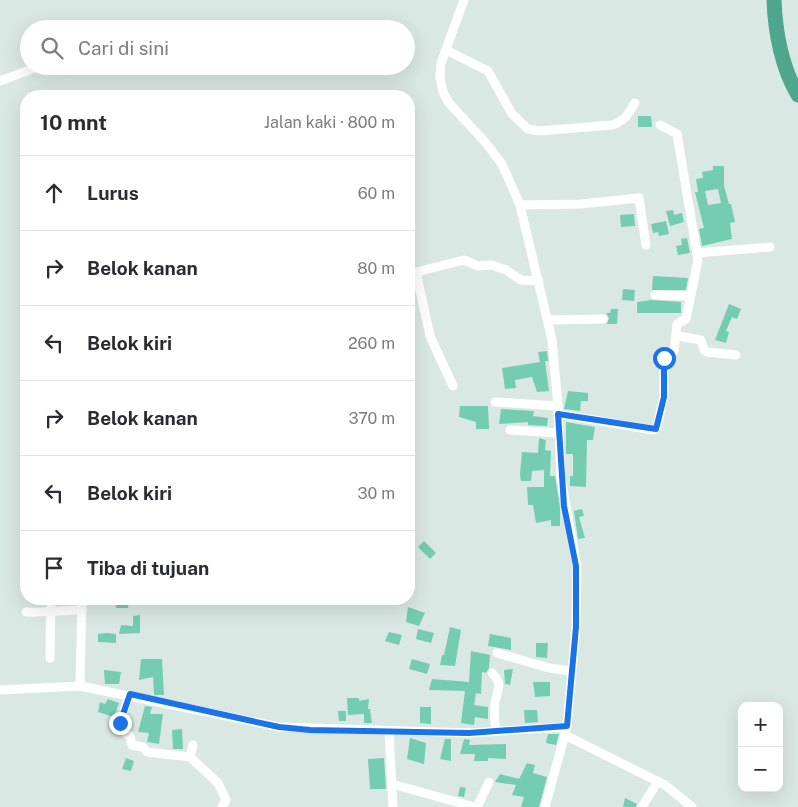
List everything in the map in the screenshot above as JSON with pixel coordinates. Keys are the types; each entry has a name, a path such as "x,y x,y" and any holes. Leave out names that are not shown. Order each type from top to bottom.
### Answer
{"street":[{"path":"464,0 441,63 440,78 443,92 449,103 485,142 502,164 520,205 548,320 556,368 558,434 564,506 576,566 576,627 566,731 545,807"},
{"path":"446,50 488,71 504,103 522,125 528,129 539,131 612,125 621,122 634,103"},
{"path":"0,80 20,73"},
{"path":"495,402 558,410 656,429 664,397 664,355 674,351 678,336 678,324 686,319 698,266 677,134 660,125"},
{"path":"520,205 581,204 639,198 646,245"},
{"path":"697,253 770,247"},
{"path":"453,386 430,336 416,272 464,260 478,266 492,265 506,270 521,280 539,281"},
{"path":"655,295 690,296"},
{"path":"548,320 603,319"},
{"path":"678,336 701,340 704,350 707,352 736,355"},
{"path":"510,430 558,434"},
{"path":"50,658 51,605"},
{"path":"80,686 82,605"},
{"path":"26,612 44,613 51,609 82,610"},
{"path":"497,653 548,668 571,671"},
{"path":"492,673 497,678 500,687 495,703 496,731"},
{"path":"0,690 80,686 130,694 279,727 389,732 566,731 658,781 676,792 692,807"},
{"path":"130,694 119,726 122,732 130,736 132,745 143,746 147,752 190,757 222,788 226,800 222,807"},
{"path":"389,732 393,807"},
{"path":"190,757 193,745"},
{"path":"642,807 658,781"},
{"path":"392,784 476,807 489,782"}],"building":[{"path":"638,116 651,116 652,127 638,127"},
{"path":"713,166 724,166 724,186 735,222 730,223 732,239 702,246 699,229 704,228 695,192 698,192 696,179 703,178 702,172 713,170","holes":["718,189 721,203 708,205 705,191"]},
{"path":"673,210 674,215 682,213 684,222 670,226 666,211"},
{"path":"634,214 635,226 621,227 620,215"},
{"path":"666,221 669,234 659,236 658,232 653,233 651,224"},
{"path":"687,238 690,253 678,255 676,246 682,245 681,239"},
{"path":"653,276 688,278 686,290 652,290"},
{"path":"623,289 635,290 634,301 622,300"},
{"path":"651,300 681,302 681,313 637,313 637,302"},
{"path":"729,304 741,309 737,319 732,317 726,331 729,332 726,343 715,340"},
{"path":"611,309 618,309 617,324 607,324 609,318 606,313 610,313"},
{"path":"547,351 548,361 545,361 549,391 537,392 532,377 515,380 516,388 505,389 502,368 540,362 538,352"},
{"path":"568,391 588,393 588,401 581,401 580,411 564,409"},
{"path":"460,406 488,406 489,429 476,429 476,422 459,417"},
{"path":"501,409 534,411 533,416 548,418 547,426 528,425 528,422 499,424"},
{"path":"566,422 595,427 593,440 587,440 586,487 570,486 570,476 573,476 573,454 566,454"},
{"path":"539,438 546,440 545,450 551,451 550,476 555,476 560,508 560,526 551,526 551,520 536,523 533,505 528,505 527,487 544,487 544,470 532,471 531,481 521,481 522,452 538,453"},
{"path":"582,509 584,516 579,517 585,538 578,539 574,511"},
{"path":"424,541 436,553 430,559 418,547"},
{"path":"116,605 128,605 128,608 116,608"},
{"path":"408,607 425,613 419,626 406,622"},
{"path":"140,615 140,633 119,634 121,625 133,626 133,616"},
{"path":"450,627 461,630 455,666 440,665"},
{"path":"418,629 434,633 431,643 416,639"},
{"path":"389,632 402,635 399,645 385,641"},
{"path":"98,634 116,634 116,643 98,642"},
{"path":"490,634 511,638 511,650 488,646"},
{"path":"536,643 548,643 547,658 536,657"},
{"path":"471,651 490,655 489,668 486,673 482,672 481,694 476,693 474,705 488,707 488,719 475,717 474,725 461,723 465,691 429,690 432,679 469,682"},
{"path":"141,659 162,659 164,695 154,695 153,677 139,680"},
{"path":"412,659 430,664 427,674 409,669"},
{"path":"513,669 510,685 505,684 504,670"},
{"path":"104,670 121,672 119,684 105,684"},
{"path":"533,682 550,682 550,696 535,697"},
{"path":"347,698 359,698 359,701 369,699 368,709 370,709 372,723 364,723 364,714 348,715"},
{"path":"108,699 119,703 114,717 98,712 100,702 105,704"},
{"path":"145,706 152,707 150,714 163,714 159,744 147,742 149,733 138,732"},
{"path":"420,707 431,707 431,724 420,723"},
{"path":"524,710 537,710 538,722 525,723"},
{"path":"338,711 346,711 346,721 339,721"},
{"path":"182,729 183,749 173,749 172,730"},
{"path":"548,734 559,734 556,745 546,743"},
{"path":"410,738 426,743 424,764 407,759"},
{"path":"445,739 451,739 451,761 440,759"},
{"path":"464,739 470,740 469,745 506,744 506,759 488,758 488,761 474,761 475,754 460,754"},
{"path":"126,758 134,761 131,771 122,769"},
{"path":"384,758 386,789 370,789 368,759"},
{"path":"527,763 535,765 533,773 547,777 539,807 521,807 524,797 512,795 516,785 495,782 500,774 519,779"},
{"path":"460,787 466,788 464,797 458,796"},
{"path":"625,798 637,804 636,807 623,807"}],"waterway":[{"path":"774,0 780,49 792,84 798,95"}],"route":[{"path":"120,723 130,694 233,718 279,727 310,730 469,733 567,726 569,683 576,627 576,566 564,506 558,414 656,429 664,397 664,358"}]}
